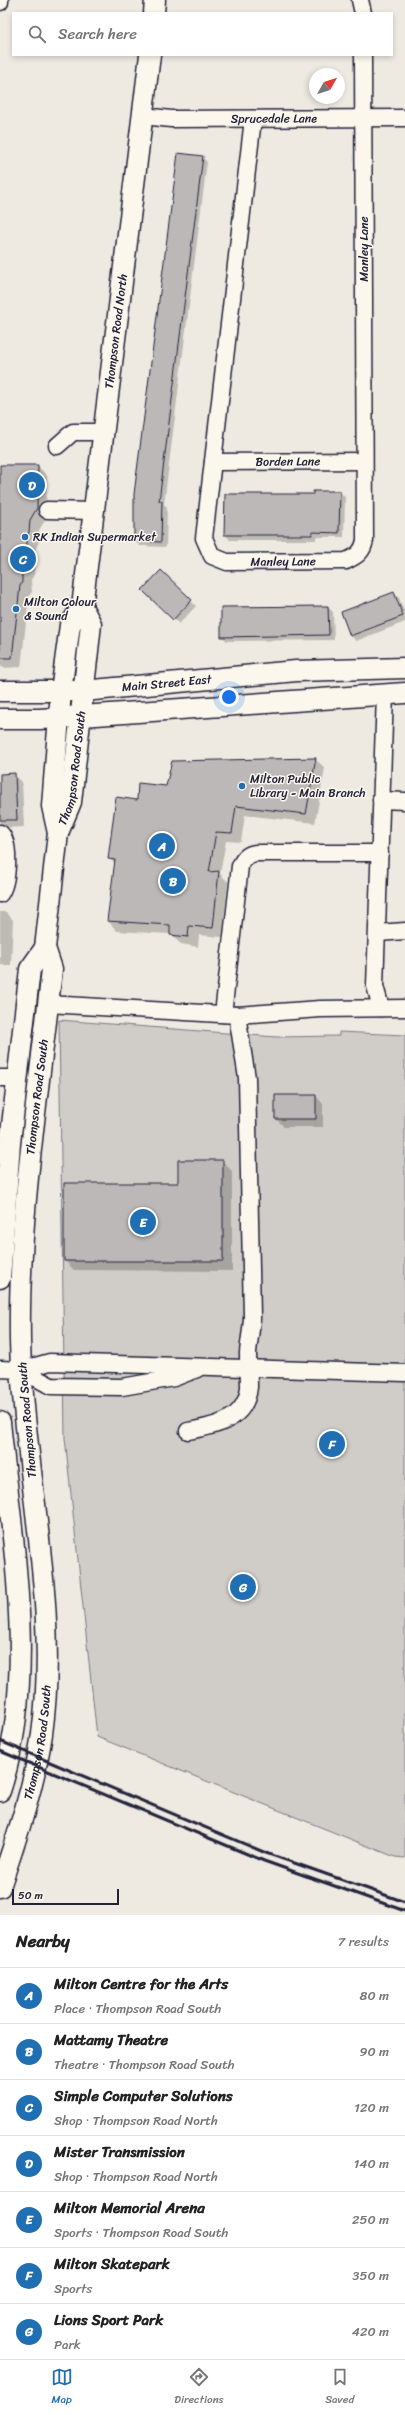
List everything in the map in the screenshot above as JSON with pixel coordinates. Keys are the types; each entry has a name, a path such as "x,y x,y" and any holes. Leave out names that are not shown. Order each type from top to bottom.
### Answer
{"main road":[{"path":"154,12 155,0"},
{"name":"Thompson Road North","path":"60,704 70,625 82,607 150,56"},
{"path":"81,703 91,624 82,607"},
{"name":"Main Street East","path":"0,690 60,704 81,703 296,671 405,668"},
{"name":"Main Street East","path":"0,719 60,704 405,693"},
{"name":"Thompson Road South","path":"0,1887 32,1790 42,1733 46,1689 45,1606 21,1370 23,1245 52,969 45,948 58,833 71,802 81,703"},
{"name":"Thompson Road South","path":"58,833 52,806 60,704"},
{"name":"Thompson Road South","path":"0,1278 9,1078 30,968 45,948"},
{"name":"Thompson Road South","path":"0,1422 17,1586 19,1662 17,1724 0,1791"}],"street":[{"path":"360,0 363,12"},
{"name":"Manley Lane","path":"253,119 204,538 212,556 227,562 339,562 354,558 363,548 363,56"},
{"name":"Sprucedale Lane","path":"143,116 171,119 405,118"},
{"path":"57,446 73,432 104,432"},
{"name":"Borden Lane","path":"213,462 364,461"},
{"path":"47,510 94,511"},
{"path":"381,1008 375,986 385,694"},
{"path":"381,800 405,801"},
{"path":"0,833 4,836 6,845 6,884 0,894"},
{"path":"188,1431 211,1427 236,1416 246,1403 252,1316 247,1078 230,1015 240,866 249,854 256,853 380,853"},
{"path":"378,933 405,931"},
{"path":"48,1004 230,1015 320,1010 405,1008"},
{"path":"0,1369 21,1370 50,1362 405,1373"},
{"path":"21,1370 51,1386 122,1387 174,1378 202,1367"}],"shaded area":[{"path":"59,1020 276,1037 339,1036 339,1032 405,1035 405,1858 395,1857 97,1737 65,1438"}],"building":[{"path":"178,153 203,156 159,501 162,501 161,542 134,541 134,494"},
{"path":"0,465 38,465 37,508 30,520 27,538 27,550 25,565 22,570 22,582 20,586 12,658 0,658"},
{"path":"313,491 340,491 339,533 312,532 312,535 224,535 225,494 313,494"},
{"path":"161,570 192,600 173,620 142,590"},
{"path":"394,592 403,616 350,636 341,612"},
{"path":"328,606 329,635 221,637 221,607"},
{"path":"316,758 306,814 236,806 232,833 216,832 209,872 219,871 213,928 189,926 188,937 170,935 170,925 107,921 115,860 108,859 116,797 137,800 138,783 166,786 172,761"},
{"path":"15,773 17,820 0,820 0,774"},
{"path":"275,1095 316,1095 316,1119 275,1119"},
{"path":"178,1160 223,1160 223,1261 64,1261 64,1183 178,1183"}],"railway":[{"path":"0,1741 266,1853 405,1902"},
{"path":"0,1751 264,1861 405,1911"}],"place":[{"name":"Mister Transmission","path":"32,485"},
{"name":"RK Indian Supermarket","path":"25,537"},
{"name":"Simple Computer Solutions","path":"23,559"},
{"name":"Milton Colour & Sound","path":"16,609"},
{"name":"Milton Public Library - Main Branch","path":"242,786"},
{"name":"Milton Centre for the Arts","path":"162,846"},
{"name":"Mattamy Theatre","path":"173,881"},
{"name":"Milton Memorial Arena","path":"143,1222"},
{"name":"Milton Skatepark","path":"332,1444"},
{"name":"Lions Sport Park","path":"243,1587"}]}
